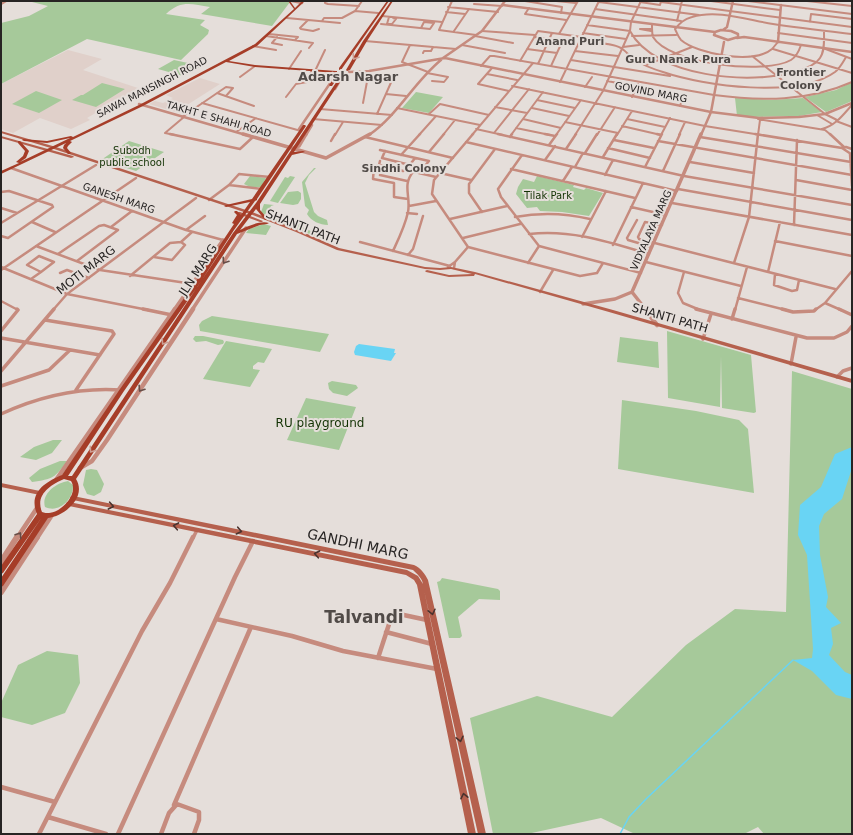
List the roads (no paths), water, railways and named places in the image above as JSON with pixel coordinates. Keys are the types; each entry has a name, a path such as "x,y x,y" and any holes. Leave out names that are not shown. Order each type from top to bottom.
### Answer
{"main road":[{"path":"291,1 294,8"},
{"path":"336,75 366,33 378,13 388,1"},
{"name":"JLN MARG","path":"257,202 262,190 270,178 346,73 370,33 392,1"},
{"name":"SAWAI MANSINGH ROAD","path":"140,105 225,60 258,40 301,2"},
{"path":"1,173 140,105 253,46 268,35 301,2"},
{"path":"237,55 234,59 239,63"},
{"path":"225,60 260,66"},
{"path":"214,67 223,64 239,63 289,69 324,71 336,75"},
{"path":"340,69 346,73"},
{"path":"324,71 336,75 346,73"},
{"name":"JLN MARG","path":"73,479 223,241 257,202 291,154 301,131 336,75"},
{"path":"1,132 236,212 247,214"},
{"path":"24,140 51,141 78,135"},
{"path":"69,153 65,149 66,145 78,135"},
{"path":"1,137 69,153 247,214"},
{"path":"18,162 25,157 27,151 19,142"},
{"path":"1,170 50,149"},
{"path":"291,154 303,152"},
{"path":"226,206 257,202 258,210 266,221 235,233"},
{"path":"223,241 239,215 236,212"},
{"name":"JLN MARG","path":"64,477 121,390 235,233 247,214"},
{"name":"SHANTI PATH","path":"247,214 338,249 425,268 447,267 455,269 852,381"},
{"name":"SHANTI PATH","path":"266,221 341,252 444,275 482,276"},
{"path":"444,275 442,272 447,267"},
{"path":"454,276 456,274 455,269"},
{"path":"1,571 44,513 62,511 69,504 77,489 73,479 64,477 45,487 37,498 44,513"},
{"path":"1,485 40,493"},
{"name":"GANDHI MARG","path":"73,498 228,529 414,568 417,570 425,580 482,834"},
{"name":"GANDHI MARG","path":"69,504 407,573 416,578 420,584 472,834"},
{"path":"1,584 44,513"}],"street":[{"path":"2,2 6,1"},
{"path":"291,1 301,2"},
{"path":"325,1 325,3 328,4 359,6"},
{"path":"322,21 324,18 328,17 342,18 355,11 362,1"},
{"path":"452,1 439,30 454,31 513,43"},
{"name":"TAKHT E SHAHI ROAD","path":"140,105 326,158 365,137 382,125 427,73 455,50 482,31 505,1"},
{"path":"525,1 562,7 561,12"},
{"path":"556,1 577,2 559,34"},
{"path":"560,82 599,1 701,16 729,16 779,25 852,34"},
{"path":"566,149 603,91 630,30 631,22 640,1 660,5 661,2 852,27"},
{"path":"682,1 675,28 676,35 680,40 692,47 721,55 752,56 765,53 773,49 778,42 780,10 782,3"},
{"path":"711,1 732,2 780,10"},
{"path":"748,1 801,5 852,14"},
{"path":"801,5 806,1 852,6"},
{"path":"474,4 529,8 715,32 727,27 732,2"},
{"path":"448,7 498,12"},
{"path":"524,18 529,8"},
{"path":"454,31 468,9"},
{"path":"595,9 682,21 701,16"},
{"path":"355,11 378,13"},
{"path":"446,12 465,14"},
{"path":"837,12 838,17"},
{"path":"525,14 566,20"},
{"path":"810,22 811,14 852,19"},
{"path":"382,16 442,22"},
{"path":"825,16 825,24"},
{"path":"389,17 396,19 392,24 386,24 389,17"},
{"path":"286,18 340,23"},
{"path":"308,20 300,28 301,29 319,29"},
{"path":"675,28 682,21"},
{"path":"381,24 420,28 431,29 433,22 424,22 420,28"},
{"path":"587,25 630,30 651,30"},
{"path":"652,25 651,30 653,36 664,47 677,54 720,65 749,67 765,66 784,62 796,56 801,45"},
{"path":"835,25 835,32"},
{"path":"727,27 737,37"},
{"path":"630,30 632,36 639,45 662,59 683,67 718,75 747,77 777,76 799,71 816,62 820,58 823,48 824,31"},
{"path":"722,30 731,31"},
{"path":"482,31 534,36 562,42 551,66"},
{"path":"520,61 538,31 582,37"},
{"path":"706,32 724,42 737,37 852,52"},
{"path":"714,36 715,32"},
{"path":"538,64 552,33"},
{"path":"583,33 626,39"},
{"path":"778,33 852,43"},
{"path":"268,35 277,38 313,43 309,48"},
{"path":"268,35 298,37 295,40"},
{"path":"632,36 676,35"},
{"path":"277,38 272,43 282,45"},
{"path":"718,38 730,40"},
{"path":"365,41 455,50"},
{"path":"579,42 622,48 639,45"},
{"name":"VIDYALAYA MARG","path":"632,292 711,112 724,42"},
{"path":"410,45 402,60 404,64 427,73 448,77 444,82 432,80"},
{"path":"462,45 505,53"},
{"path":"253,46 276,50"},
{"path":"423,53 424,51 430,51 433,47"},
{"path":"646,65 692,47"},
{"path":"622,48 629,56 675,77"},
{"path":"823,48 852,59"},
{"path":"527,49 557,53"},
{"path":"773,49 852,73"},
{"path":"286,97 296,84 307,82 325,50"},
{"path":"575,50 618,56"},
{"path":"289,69 301,51"},
{"path":"481,66 491,56 714,95 768,99 804,97 835,90 852,82"},
{"path":"752,56 825,114 836,121 852,127"},
{"path":"571,60 614,66 716,85 759,88 790,86 816,80 838,69 843,65 846,57"},
{"name":"GOVIND MARG","path":"346,73 369,71 444,59 711,112 756,118 787,118 825,114 852,104"},
{"path":"533,63 522,74 436,177 431,190 436,201 450,219 468,247 573,275 586,276 597,273 603,263"},
{"path":"240,77 255,66"},
{"path":"492,68 478,84 509,91"},
{"path":"363,103 369,71"},
{"path":"487,74 517,80"},
{"path":"660,85 664,76"},
{"path":"368,77 393,78 377,114"},
{"path":"585,87 592,77"},
{"path":"607,81 623,84"},
{"path":"632,97 638,84"},
{"path":"226,96 233,88 227,86 183,117 165,133 240,149 253,137"},
{"path":"512,86 705,126 851,148"},
{"path":"494,133 529,89"},
{"path":"510,136 543,92"},
{"path":"217,93 231,97 230,99 254,106"},
{"path":"386,94 406,96"},
{"path":"680,106 684,94"},
{"path":"537,100 575,108"},
{"path":"548,145 581,100"},
{"path":"202,103 301,131"},
{"path":"429,114 440,104 488,115"},
{"path":"819,129 828,128 852,104"},
{"path":"495,107 527,113"},
{"path":"563,181 615,107"},
{"path":"397,108 480,125"},
{"path":"532,108 569,116"},
{"path":"321,109 392,115"},
{"path":"603,157 632,110"},
{"path":"816,115 832,124"},
{"path":"401,155 436,116"},
{"path":"236,132 256,118"},
{"path":"645,167 670,118"},
{"path":"756,118 760,120 819,129 830,133"},
{"path":"314,119 382,125"},
{"path":"627,119 665,127"},
{"path":"429,152 455,120"},
{"path":"523,120 561,128"},
{"path":"734,264 749,217 760,120"},
{"path":"331,141 343,122"},
{"path":"565,122 618,133"},
{"path":"663,171 686,122"},
{"path":"622,126 661,135"},
{"path":"516,128 555,136"},
{"path":"828,128 830,133 846,152 851,154 850,162 852,186"},
{"path":"476,129 684,176 852,205"},
{"path":"365,137 453,158"},
{"path":"700,138 850,162"},
{"path":"614,140 654,148"},
{"path":"794,225 797,140"},
{"path":"658,141 695,149 852,176"},
{"path":"466,142 643,183 852,220"},
{"path":"545,160 555,146"},
{"path":"608,148 650,158"},
{"path":"482,212 469,193 469,184 495,149"},
{"path":"380,150 430,161 419,173"},
{"path":"386,151 382,158 410,165"},
{"path":"522,155 511,168 498,189 507,206 539,246 641,273"},
{"path":"406,170 415,158"},
{"path":"605,174 613,160"},
{"path":"379,165 380,161"},
{"path":"690,162 754,174"},
{"path":"1,223 96,165"},
{"path":"408,199 394,197 394,182 373,179 374,167 379,165 436,177"},
{"name":"GANESH MARG","path":"12,168 186,230 223,241"},
{"path":"511,168 635,198"},
{"path":"395,178 398,170"},
{"path":"393,251 404,226 409,206 407,181 413,172"},
{"path":"440,173 471,180"},
{"path":"209,200 229,185 239,174 270,178"},
{"path":"380,175 407,181"},
{"path":"2,268 136,178"},
{"path":"796,180 852,190"},
{"path":"613,245 643,183"},
{"path":"229,185 262,190"},
{"path":"1,192 9,191 52,205 52,209 6,238 1,236"},
{"path":"582,237 590,219 606,191"},
{"name":"MOTI MARG","path":"1,371 67,294 163,221 196,198"},
{"path":"409,206 436,201"},
{"path":"672,203 852,236"},
{"path":"450,219 507,206"},
{"path":"631,207 666,215"},
{"path":"1,208 17,213"},
{"path":"111,227 132,211"},
{"path":"407,213 417,214"},
{"path":"515,217 536,213 556,213 575,215 590,219"},
{"path":"186,230 205,216"},
{"path":"408,255 413,249 423,216"},
{"path":"637,220 627,238 628,240 835,289"},
{"path":"32,222 56,232"},
{"path":"653,245 639,239 641,229 646,222 662,225"},
{"path":"768,272 780,222"},
{"path":"58,254 103,224 119,231 77,261"},
{"path":"463,238 520,224"},
{"path":"80,468 92,461 107,440 246,228"},
{"path":"130,276 170,243 181,242 192,232"},
{"path":"530,234 556,232 649,254"},
{"path":"775,241 852,256"},
{"path":"154,257 172,260 185,244 181,242"},
{"path":"360,242 447,267 455,262 468,247"},
{"path":"36,246 100,270 194,285"},
{"path":"528,264 539,246"},
{"path":"41,272 27,265 47,250"},
{"path":"31,279 54,262 39,256"},
{"path":"455,262 455,269"},
{"path":"646,262 741,286"},
{"path":"732,319 747,267"},
{"path":"2,268 67,294 176,315"},
{"path":"60,273 66,270 89,278"},
{"path":"540,292 553,270"},
{"path":"738,298 801,313 814,311 825,303 852,270"},
{"path":"684,272 678,289 680,298 689,306 711,314 796,337 817,339 834,338 847,332 852,326"},
{"path":"775,274 774,285 792,291 797,290 799,280"},
{"path":"583,304 615,298 632,292 657,325"},
{"path":"1,301 18,310 1,331"},
{"path":"825,303 852,315"},
{"path":"703,339 711,314"},
{"path":"45,320 112,331 114,334 76,390"},
{"path":"791,364 796,337"},
{"path":"1,338 100,355"},
{"path":"1,386 49,370 70,350"},
{"path":"837,377 843,371 852,368"},
{"path":"1,414 32,401 76,390 121,390"},
{"path":"56,480 121,390"},
{"path":"1,562 44,513"},
{"path":"1,592 44,513"},
{"path":"39,834 142,631 170,583 197,530"},
{"path":"118,834 253,541"},
{"path":"378,658 390,617 394,613 427,620"},
{"path":"216,619 251,626 344,651 437,669"},
{"path":"161,834 251,626"},
{"path":"386,632 432,644"},
{"path":"1,787 55,802"},
{"path":"174,805 177,804 199,812 200,815 194,834"},
{"path":"48,817 106,834"}],"water":[{"path":"359,344 395,349 394,353 396,353 391,361 355,355 354,352 356,346"},
{"path":"852,447 852,468 842,499 824,514 819,526 820,555 828,597 826,607 841,623 831,628 833,644 829,655 845,672 852,675 852,699 836,695 812,671 793,660 812,658 813,649 807,555 798,535 800,505 821,487 835,454"}],"waterway":[{"path":"620,834 629,817 646,799 793,660"}],"district":[{"name":"Anand Puri","path":"570,41"},
{"name":"Guru Nanak Pura","path":"678,59"},
{"name":"Adarsh Nagar","path":"348,76"},
{"name":"Frontier Colony","path":"801,78"},
{"name":"Sindhi Colony","path":"404,168"},
{"name":"Talvandi","path":"364,617"}],"park label":[{"name":"Subodh public school","path":"132,156"},
{"name":"Tilak Park","path":"548,195"},
{"name":"RU playground","path":"320,423"}]}
